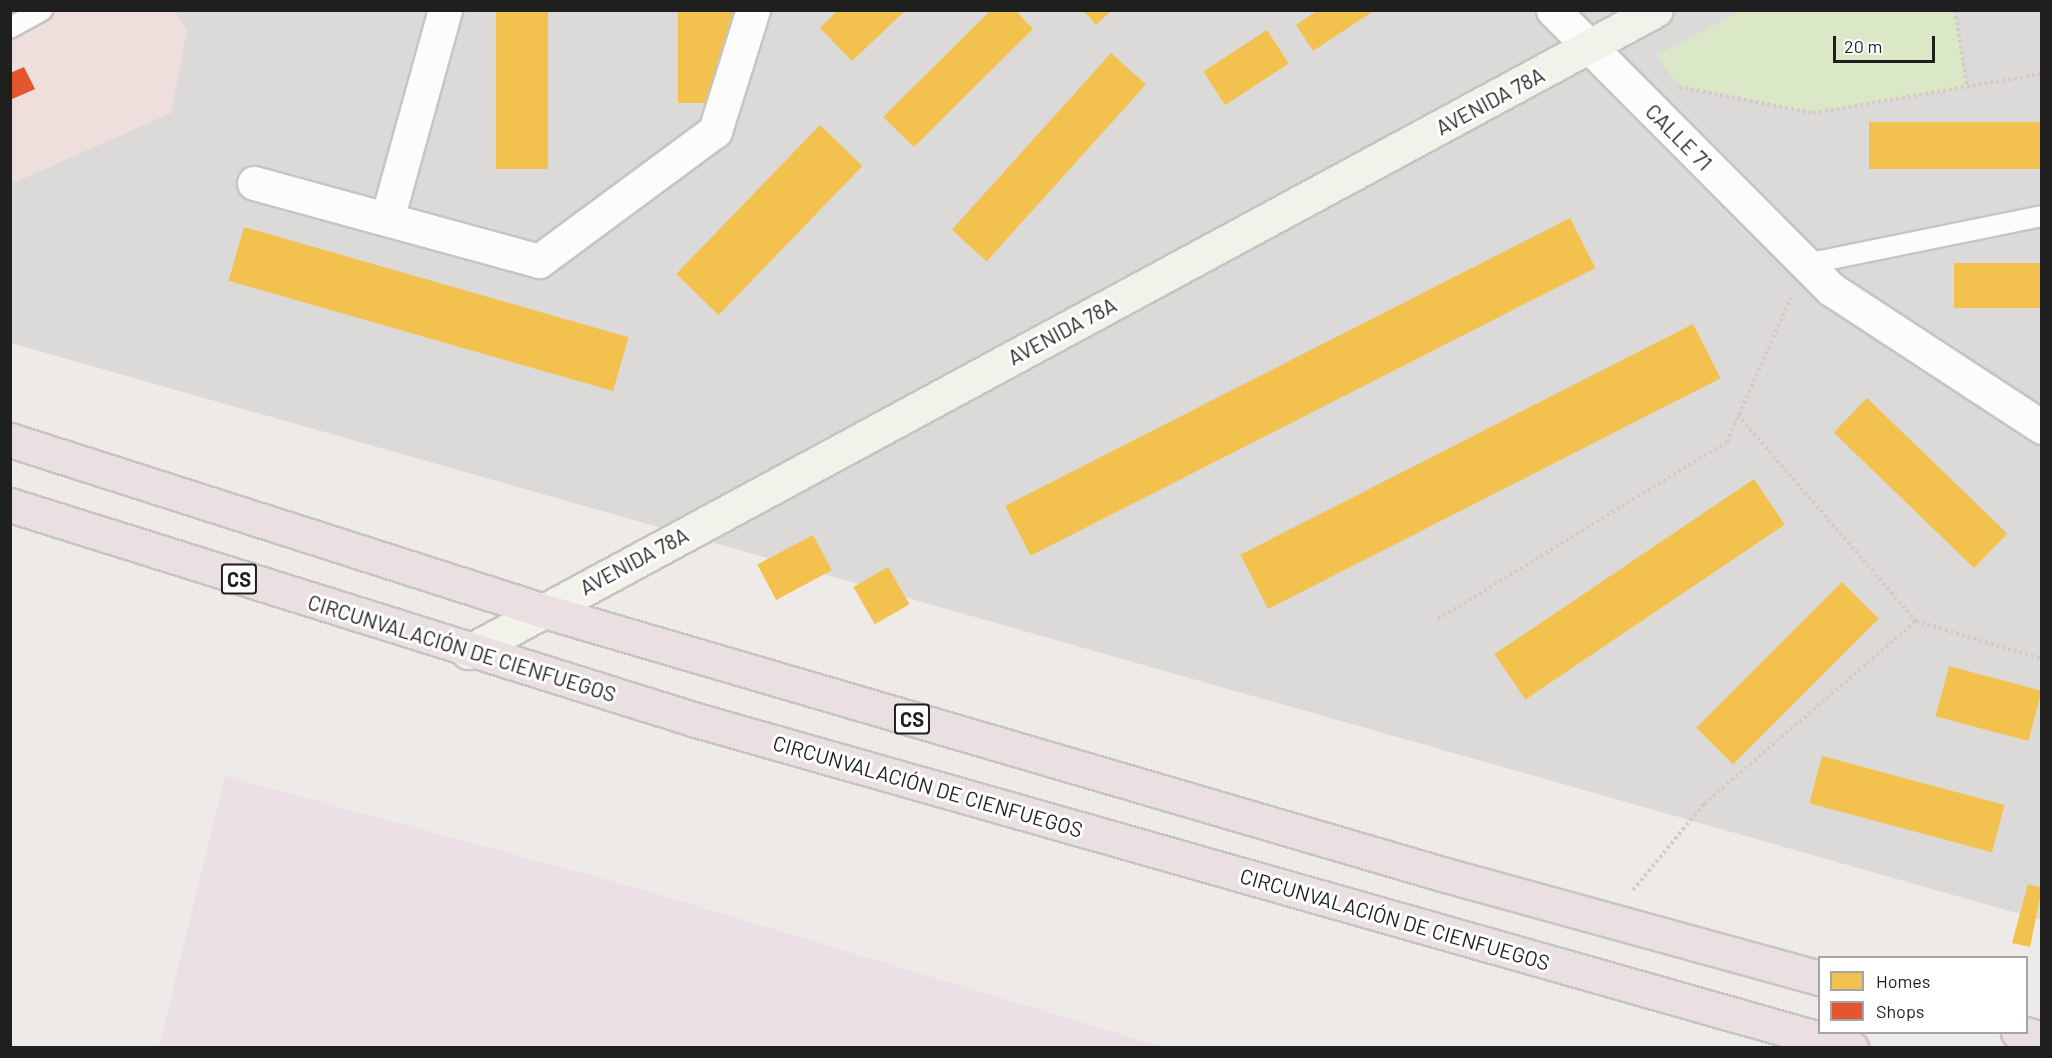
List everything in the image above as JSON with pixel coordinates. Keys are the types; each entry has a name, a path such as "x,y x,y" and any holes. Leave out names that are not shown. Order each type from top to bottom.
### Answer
{"highway":[{"name":"CS","path":"10,440 541,610 1608,920 1818,977"},
{"name":"CIRCUNVALACIÓN DE CIENFUEGOS","path":"10,506 468,652 1851,1047"},
{"path":"2025,1034 2042,1039"}],"street":[{"path":"387,219 445,10"},
{"path":"254,183 539,261 715,131 753,10"},
{"name":"CALLE 71","path":"1553,10 1588,48 1831,289 1938,364 2042,427"},
{"name":"AVENIDA 78A","path":"468,652 541,610 1656,10"}],"lane":[{"path":"10,28 42,10"},
{"path":"1806,264 2042,216"}],"path":[{"path":"1955,10 1967,87"},
{"path":"1669,85 1814,113 2042,74"},
{"path":"1438,619 1727,442 1806,264"},
{"path":"1738,415 1916,621 2042,658"},
{"path":"1608,920 1704,804 1916,621"}],"shaded area":[{"path":"10,11 2041,11 2041,920 11,343"},
{"path":"11,11 175,11 187,31 171,113 11,184"},
{"path":"225,776 637,888 1163,1047 159,1047"}],"green space":[{"path":"1740,11 1955,11 1967,87 1813,113 1680,87 1656,56"}],"building: Homes":[{"path":"496,10 548,10 548,169 496,169"},
{"path":"678,10 733,10 733,103 678,103"},
{"path":"838,10 906,10 852,61 820,28"},
{"path":"991,10 1015,10 1033,29 914,147 883,117"},
{"path":"1083,10 1112,10 1096,25"},
{"path":"1318,10 1375,10 1313,51 1296,25"},
{"path":"1267,30 1289,64 1225,105 1203,71"},
{"path":"1111,53 1146,84 987,261 952,230"},
{"path":"1869,122 2042,122 2042,169 1869,169"},
{"path":"820,125 862,166 719,315 676,274"},
{"path":"1570,218 1595,268 1031,556 1005,506"},
{"path":"244,227 629,337 613,391 229,281"},
{"path":"1954,263 2042,263 2042,308 1954,308"},
{"path":"1693,324 1721,378 1268,609 1240,555"},
{"path":"1867,398 2007,533 1974,568 1834,433"},
{"path":"1754,479 1785,525 1525,700 1495,654"},
{"path":"813,535 832,570 776,600 757,565"},
{"path":"888,567 910,604 875,624 853,587"},
{"path":"1842,582 1879,619 1733,764 1696,728"},
{"path":"1949,666 2042,691 2028,741 1936,716"},
{"path":"1822,756 2005,805 1992,852 1809,803"},
{"path":"2028,884 2042,888 2030,947 2012,943"}],"building: Shops":[{"path":"24,67 35,89 10,100 10,73"}]}
